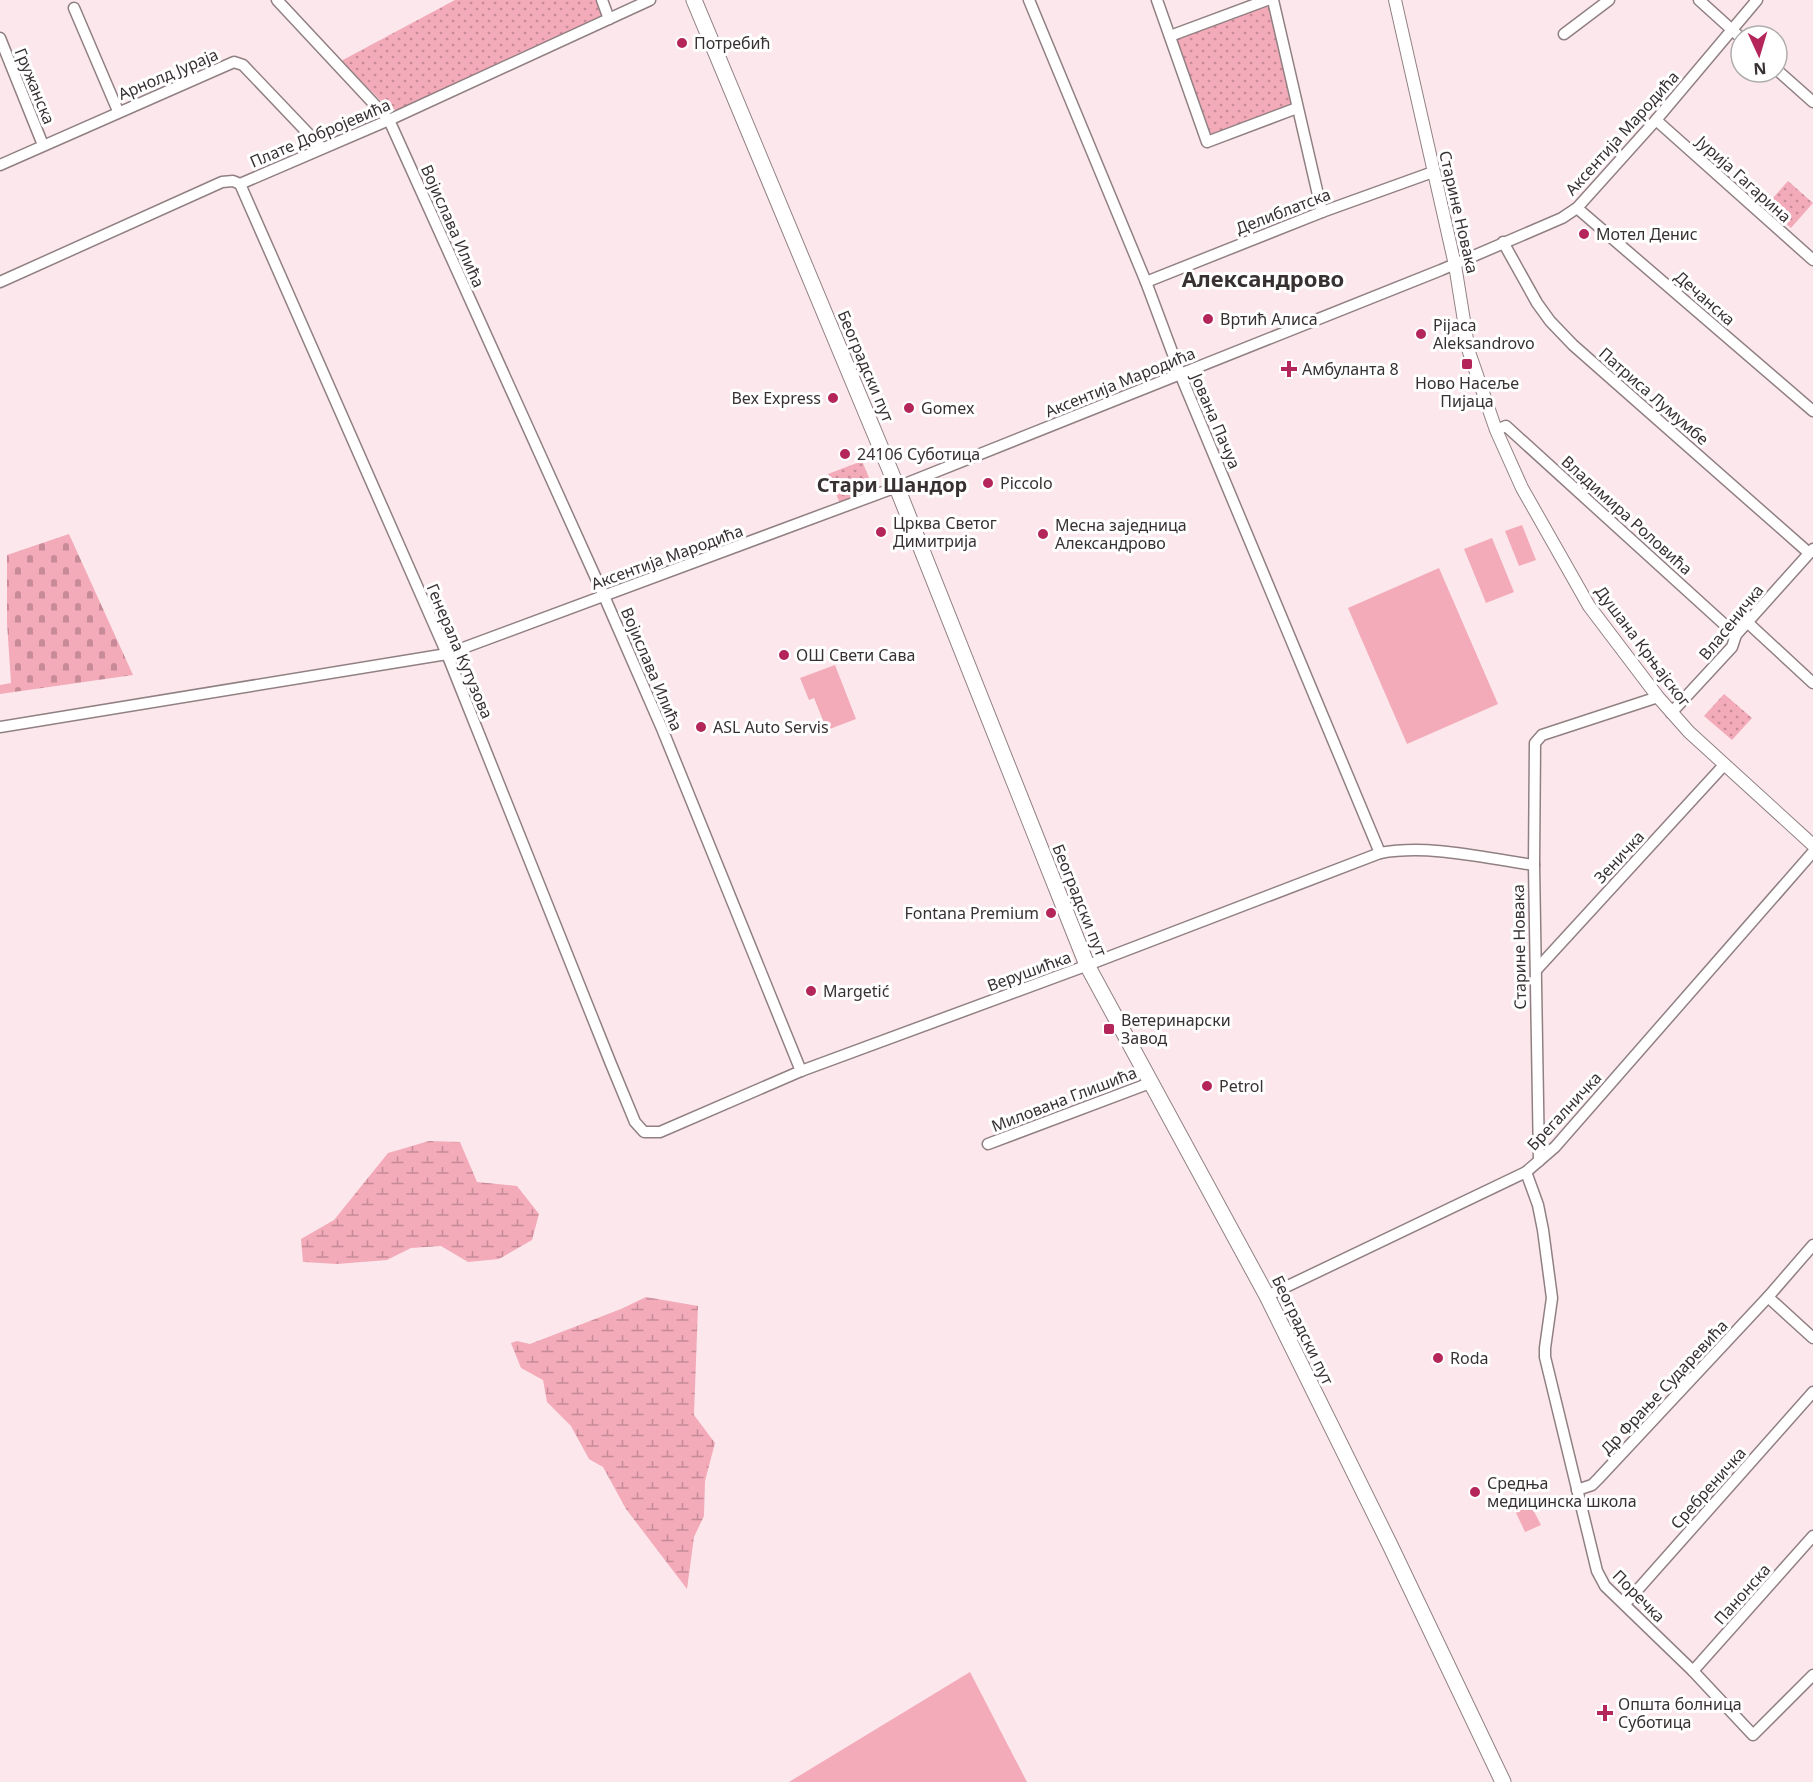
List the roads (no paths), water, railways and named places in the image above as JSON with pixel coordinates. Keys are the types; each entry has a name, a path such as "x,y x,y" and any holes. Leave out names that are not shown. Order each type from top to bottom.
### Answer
{"main road":[{"name":"Београдски пут","path":"694,0 897,487 1087,965 1267,1296 1394,1553 1503,1782"}],"street":[{"name":"Војислава Илића","path":"277,0 389,120 663,731 801,1071"},
{"path":"602,0 609,19"},
{"name":"Плате Добројевића","path":"0,282 222,182 233,181 240,184 389,120 650,0"},
{"name":"Јована Пачуа","path":"1029,0 1146,282 1180,374 1380,853"},
{"path":"1157,0 1207,142 1298,108"},
{"path":"1170,36 1267,0"},
{"path":"1273,0 1322,212"},
{"name":"Старине Новака","path":"1395,0 1455,265 1469,352 1496,430"},
{"path":"1564,34 1609,0"},
{"path":"1699,0 1729,26"},
{"name":"Аксентија Мародића","path":"1736,24 1757,0"},
{"path":"74,8 118,111"},
{"name":"Аксентија Мародића","path":"0,727 447,654 897,487 1455,265 1562,218 1577,208 1656,120 1729,33"},
{"name":"Гружанска","path":"0,38 43,145"},
{"name":"Арнолд Јураја","path":"0,165 118,111 234,62 238,62 322,148"},
{"path":"1789,81 1813,102"},
{"name":"Јурија Гагарина","path":"1656,120 1813,260"},
{"name":"Делиблатска","path":"1146,282 1322,212 1433,172"},
{"name":"Генерала Кутузова","path":"240,184 447,654 611,1064 635,1122 644,1132"},
{"name":"Дечанска","path":"1577,208 1813,411"},
{"name":"Патриса Лумумбе","path":"1503,242 1537,303 1550,321 1573,345 1811,551"},
{"name":"Владимира Роловића","path":"1496,430 1506,426 1736,635"},
{"name":"Душана Крњајског","path":"1496,430 1522,488 1589,606 1658,697 1671,713 1724,765 1813,845"},
{"name":"Власеничка","path":"1671,713 1732,647 1736,635 1811,551"},
{"path":"1747,622 1813,683"},
{"name":"Старине Новака","path":"1539,1161 1534,745 1542,735 1658,697"},
{"name":"Зеничка","path":"1537,969 1724,765"},
{"name":"Верушићка","path":"644,1132 660,1132 801,1071 1380,853 1400,849 1422,849 1534,866"},
{"name":"Брегалничка","path":"1267,1296 1526,1172 1555,1147 1813,852"},
{"name":"Милована Глишића","path":"988,1144 1150,1083"},
{"name":"Поречка","path":"1526,1172 1540,1214 1552,1298 1545,1357 1597,1571 1605,1586 1693,1671 1753,1735 1813,1675"},
{"name":"Др Фрање Сударевића","path":"1577,1490 1592,1485 1598,1479 1768,1297 1813,1245"},
{"path":"1768,1297 1813,1338"},
{"name":"Сребреничка","path":"1625,1604 1813,1392"},
{"name":"Панонска","path":"1693,1671 1813,1536"}],"place":[{"name":"Потребић","path":"682,43"},
{"name":"Мотел Денис","path":"1584,234"},
{"name":"Вртић Алиса","path":"1208,319"},
{"name":"Pijaca Aleksandrovo","path":"1421,334"},
{"name":"Ново Насеље Пијаца","path":"1467,364"},
{"name":"Амбуланта 8","path":"1289,369"},
{"name":"Bex Express","path":"833,398"},
{"name":"Gomex","path":"909,408"},
{"name":"24106 Суботица","path":"845,454"},
{"name":"Piccolo","path":"988,483"},
{"name":"Црква Светог Димитрија","path":"881,532"},
{"name":"Месна заједница Александрово","path":"1043,534"},
{"name":"ОШ Свети Сава","path":"784,655"},
{"name":"ASL Auto Servis","path":"701,727"},
{"name":"Fontana Premium","path":"1051,913"},
{"name":"Margetić","path":"811,991"},
{"name":"Ветеринарски Завод","path":"1109,1029"},
{"name":"Petrol","path":"1207,1086"},
{"name":"Roda","path":"1438,1358"},
{"name":"Средња медицинска школа","path":"1475,1492"},
{"name":"Општа болница Суботица","path":"1605,1713"}],"district":[{"name":"Александрово","path":"1263,279"},
{"name":"Стари Шандор","path":"892,485"}]}
